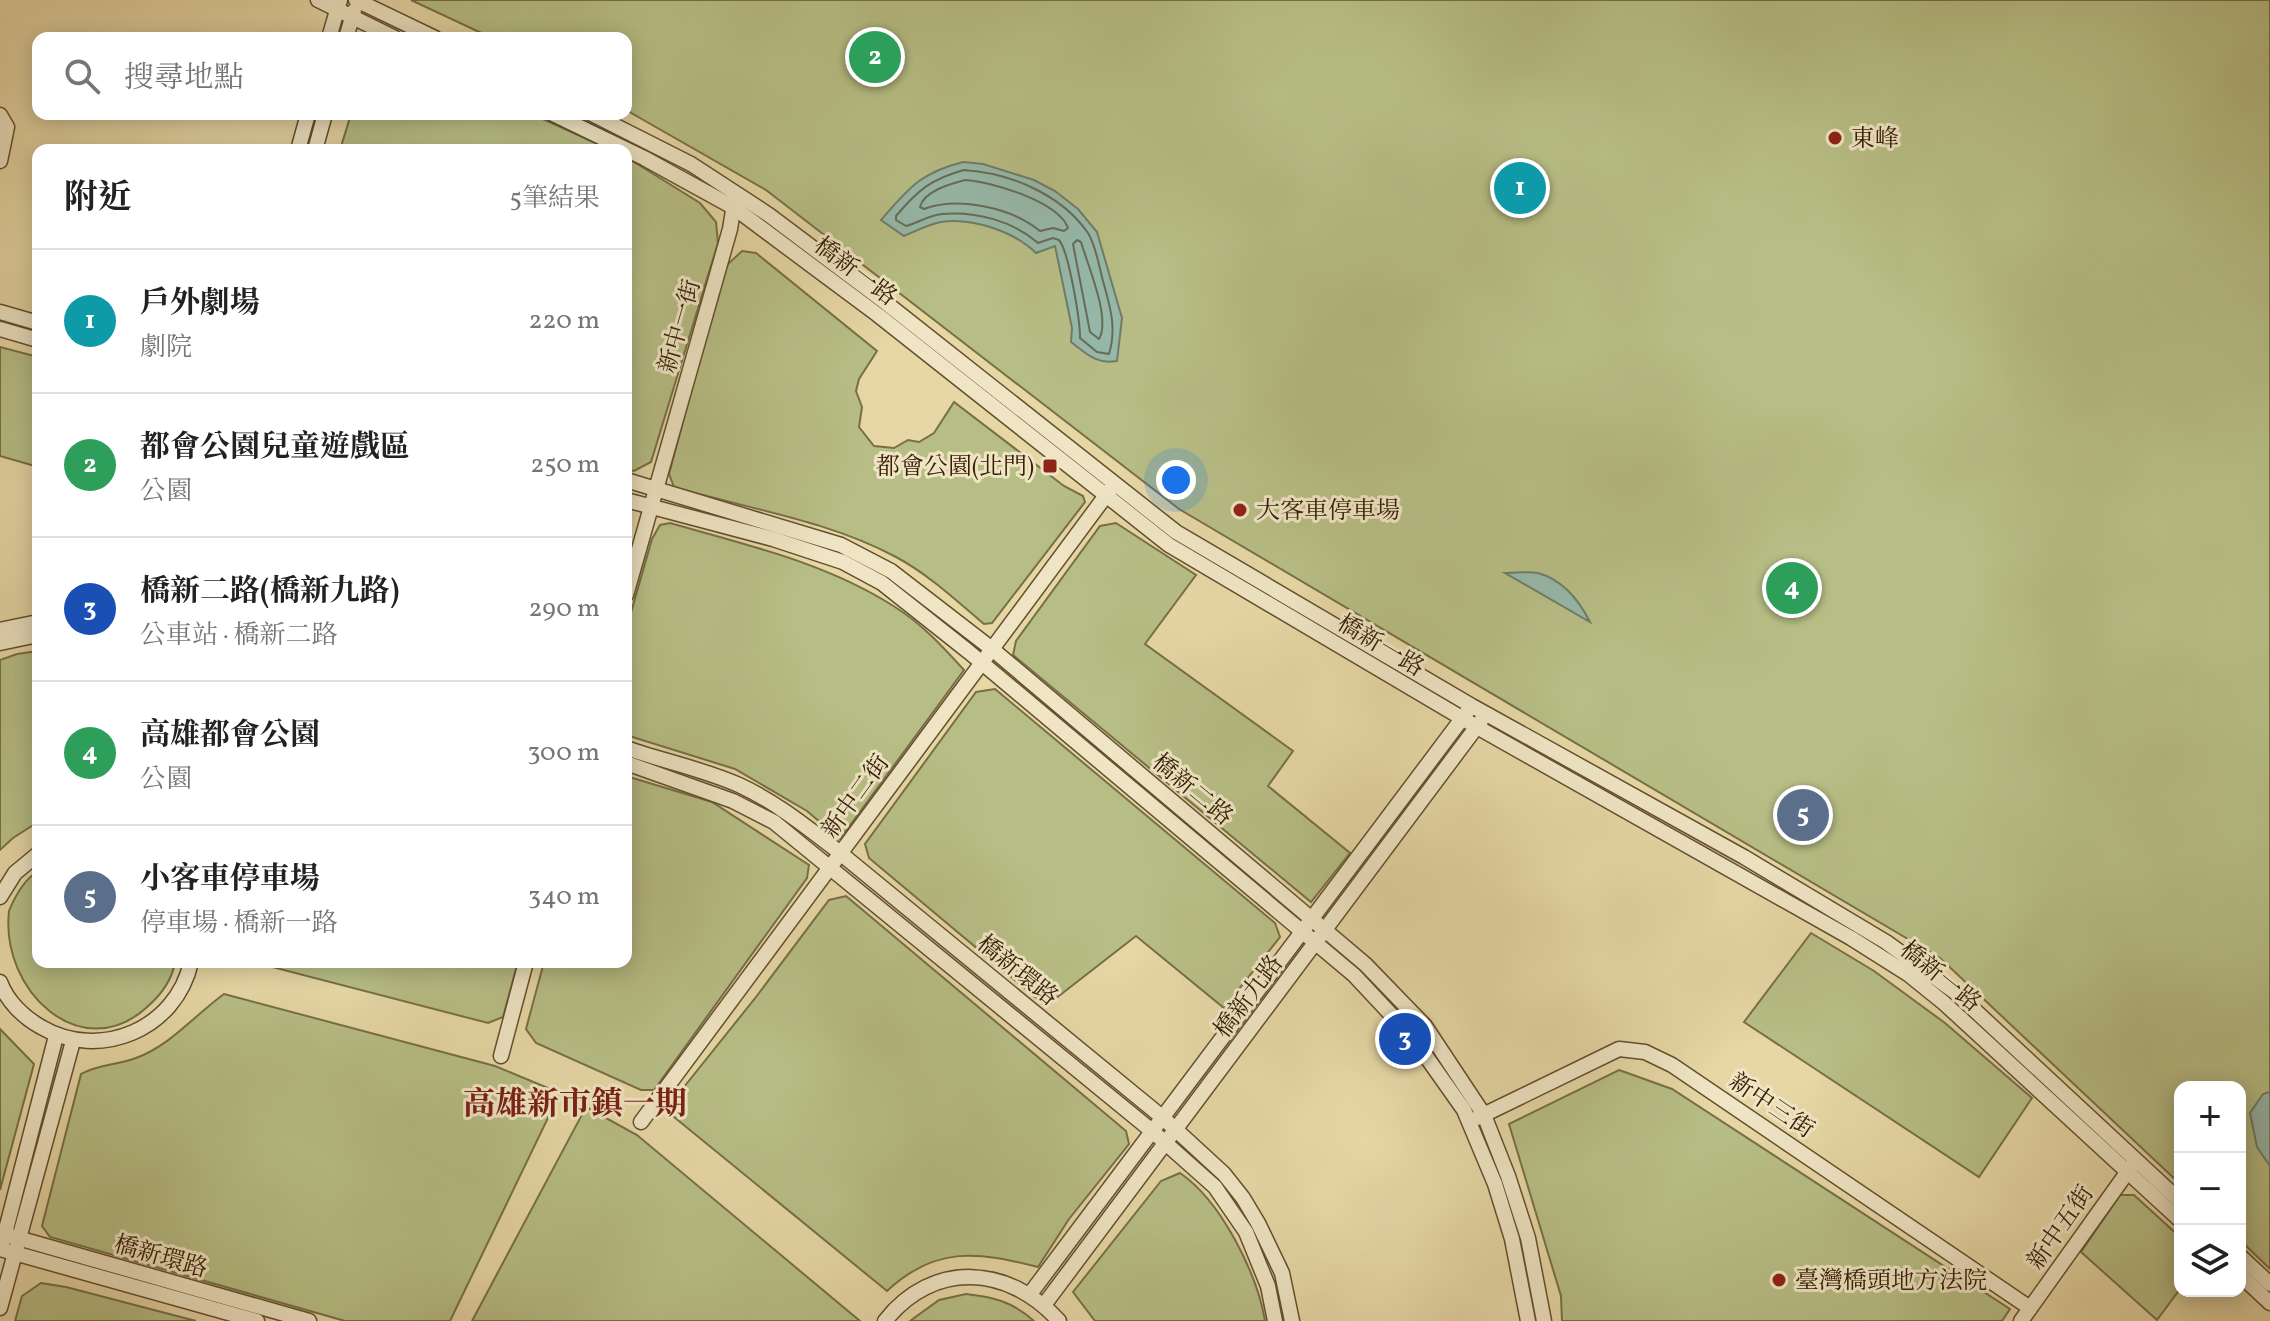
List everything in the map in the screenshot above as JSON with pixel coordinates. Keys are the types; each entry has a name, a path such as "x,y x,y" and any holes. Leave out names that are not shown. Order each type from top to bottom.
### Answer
{"street":[{"path":"318,0 338,5 352,17 383,32"},
{"path":"348,32 357,0 423,32"},
{"path":"331,32 338,5"},
{"path":"0,115 7,127 0,161"},
{"path":"300,144 306,120"},
{"path":"317,144 323,120"},
{"name":"橋新一路","path":"565,120 615,144"},
{"name":"橋新一路","path":"604,120 691,164 736,191 1110,490 1169,545 1467,712 1486,714 1744,857 1915,961 1955,992 2132,1166 2174,1213"},
{"name":"橋新一路","path":"632,152 733,207 882,309"},
{"name":"新中一街","path":"632,573 730,229 736,191"},
{"path":"0,312 32,321"},
{"path":"0,329 32,338"},
{"name":"橋新二路","path":"632,482 841,545 891,571 992,649 1312,918 1321,936 1393,1015 1431,1063 1470,1121 1495,1184 1512,1239 1528,1321"},
{"name":"新中二街","path":"641,1122 1110,490"},
{"name":"橋新二路","path":"632,502 773,539 843,562 890,588 1303,931 1321,936 1365,964 1425,1026 1484,1115 1528,1238 1544,1321"},
{"path":"0,630 32,623"},
{"path":"0,643 32,636"},
{"name":"橋新一路","path":"1467,712 1477,727 1851,938 1908,974 2132,1166 2174,1197"},
{"name":"橋新九路","path":"1030,1294 1467,712"},
{"name":"橋新九路","path":"1044,1305 1486,714"},
{"name":"橋新環路","path":"632,750 741,786 783,809 1176,1129 1224,1174 1243,1198 1282,1273 1292,1321"},
{"name":"橋新環路","path":"632,765 747,808 774,822 1152,1131 1215,1187 1232,1208 1246,1232 1268,1286 1275,1321"},
{"path":"0,897 15,873 32,859"},
{"path":"0,982 4,992 26,1018 56,1036 73,1041 103,1042 131,1035 157,1020 177,998 189,968"},
{"path":"501,1056 524,968"},
{"path":"0,1308 6,1245 56,1036"},
{"path":"6,1245 73,1041"},
{"name":"新中三街","path":"1470,1121 1619,1049 1645,1052 1672,1065 2030,1308"},
{"name":"新中五街","path":"2021,1321 2132,1166"},
{"name":"橋新環路","path":"6,1245 257,1321"},
{"name":"橋新環路","path":"6,1245 309,1321"},
{"path":"2246,1262 2270,1284"},
{"path":"885,1321 912,1294 934,1283 958,1277 983,1277 1008,1283 1030,1294 1059,1321"},
{"path":"2246,1281 2270,1303"}],"green space":[{"path":"411,0 2270,0 2270,1269 2246,1246 2246,1081 2174,1081 2174,1178 1940,958 1179,509 766,190 632,113 632,32 479,32"},
{"path":"349,120 545,120 598,144 342,144"},
{"path":"632,161 700,203 716,222 718,243 651,462 634,471"},
{"path":"742,251 756,253 877,351 859,379 856,391 862,407 859,427 874,446 894,448 908,440 919,442 934,433 954,402 1064,486 1083,496 1085,502 992,623 984,624 919,571 870,544 815,524 674,487 669,474 719,287 728,264"},
{"path":"0,347 32,355 32,465 0,456"},
{"path":"670,523 757,548 842,578 914,621 964,670 840,839 807,811 735,769 632,737 632,609 652,539 660,525"},
{"path":"1116,523 1196,575 1145,644 1293,751 1268,786 1350,853 1311,902 1013,655 1016,641 1100,526"},
{"path":"32,652 32,826 0,850 0,660"},
{"path":"995,689 1275,923 1280,937 1224,1008 1136,936 1046,1006 869,858 865,844 976,692"},
{"path":"632,778 712,802 809,865 807,878 654,1090 641,1090 536,1043 526,1029 542,968 632,968"},
{"path":"32,876 32,968 173,968 165,988 146,1008 121,1024 96,1029 72,1024 50,1011 31,992 17,968 10,941 9,911"},
{"path":"846,896 1126,1131 1129,1144 1069,1219 1038,1267 996,1258 959,1256 923,1266 887,1291 674,1117 672,1102 829,900"},
{"path":"1811,933 1874,971 1945,1023 2032,1098 1979,1177 1744,1022"},
{"path":"276,968 516,968 503,1017 488,1023"},
{"path":"224,994 495,1066 560,1093 450,1321 345,1321 50,1237 42,1226 81,1074 149,1052 172,1038"},
{"path":"0,1029 34,1064 0,1190"},
{"path":"1619,1070 1672,1089 2010,1309 2002,1321 1562,1321 1561,1296 1509,1124"},
{"path":"586,1107 637,1135 860,1321 472,1321"},
{"path":"1180,1173 1195,1185 1223,1219 1245,1260 1265,1321 1095,1321 1073,1292 1161,1181"},
{"path":"2120,1195 2134,1195 2174,1232 2174,1297 2157,1320 2081,1252"},
{"path":"41,1283 196,1321 15,1321 22,1296"},
{"path":"966,1294 1003,1302 1034,1321 910,1321 939,1300"}],"water":[{"path":"963,162 983,164 1034,180 1078,209 1097,232 1122,318 1117,361 1098,360 1071,342 1072,328 1055,246 1036,253 1005,233 979,224 953,221 936,223 904,236 881,220 916,183 936,171"},
{"path":"1526,572 1547,576 1563,586 1581,606 1590,622 1505,573"},
{"path":"2270,1092 2270,1166 2257,1147 2250,1113 2263,1094"}],"place":[{"name":"都會公園兒童遊戲區","path":"875,57"},
{"name":"東峰","path":"1835,138"},
{"name":"戶外劇場","path":"1520,188"},
{"name":"都會公園(北門)","path":"1050,466"},
{"name":"大客車停車場","path":"1240,510"},
{"name":"高雄都會公園","path":"1792,588"},
{"name":"小客車停車場","path":"1803,815"},
{"name":"橋新二路(橋新九路)","path":"1405,1039"},
{"name":"臺灣橋頭地方法院","path":"1779,1280"}],"district":[{"name":"高雄新市鎮一期","path":"575,1103"}]}
